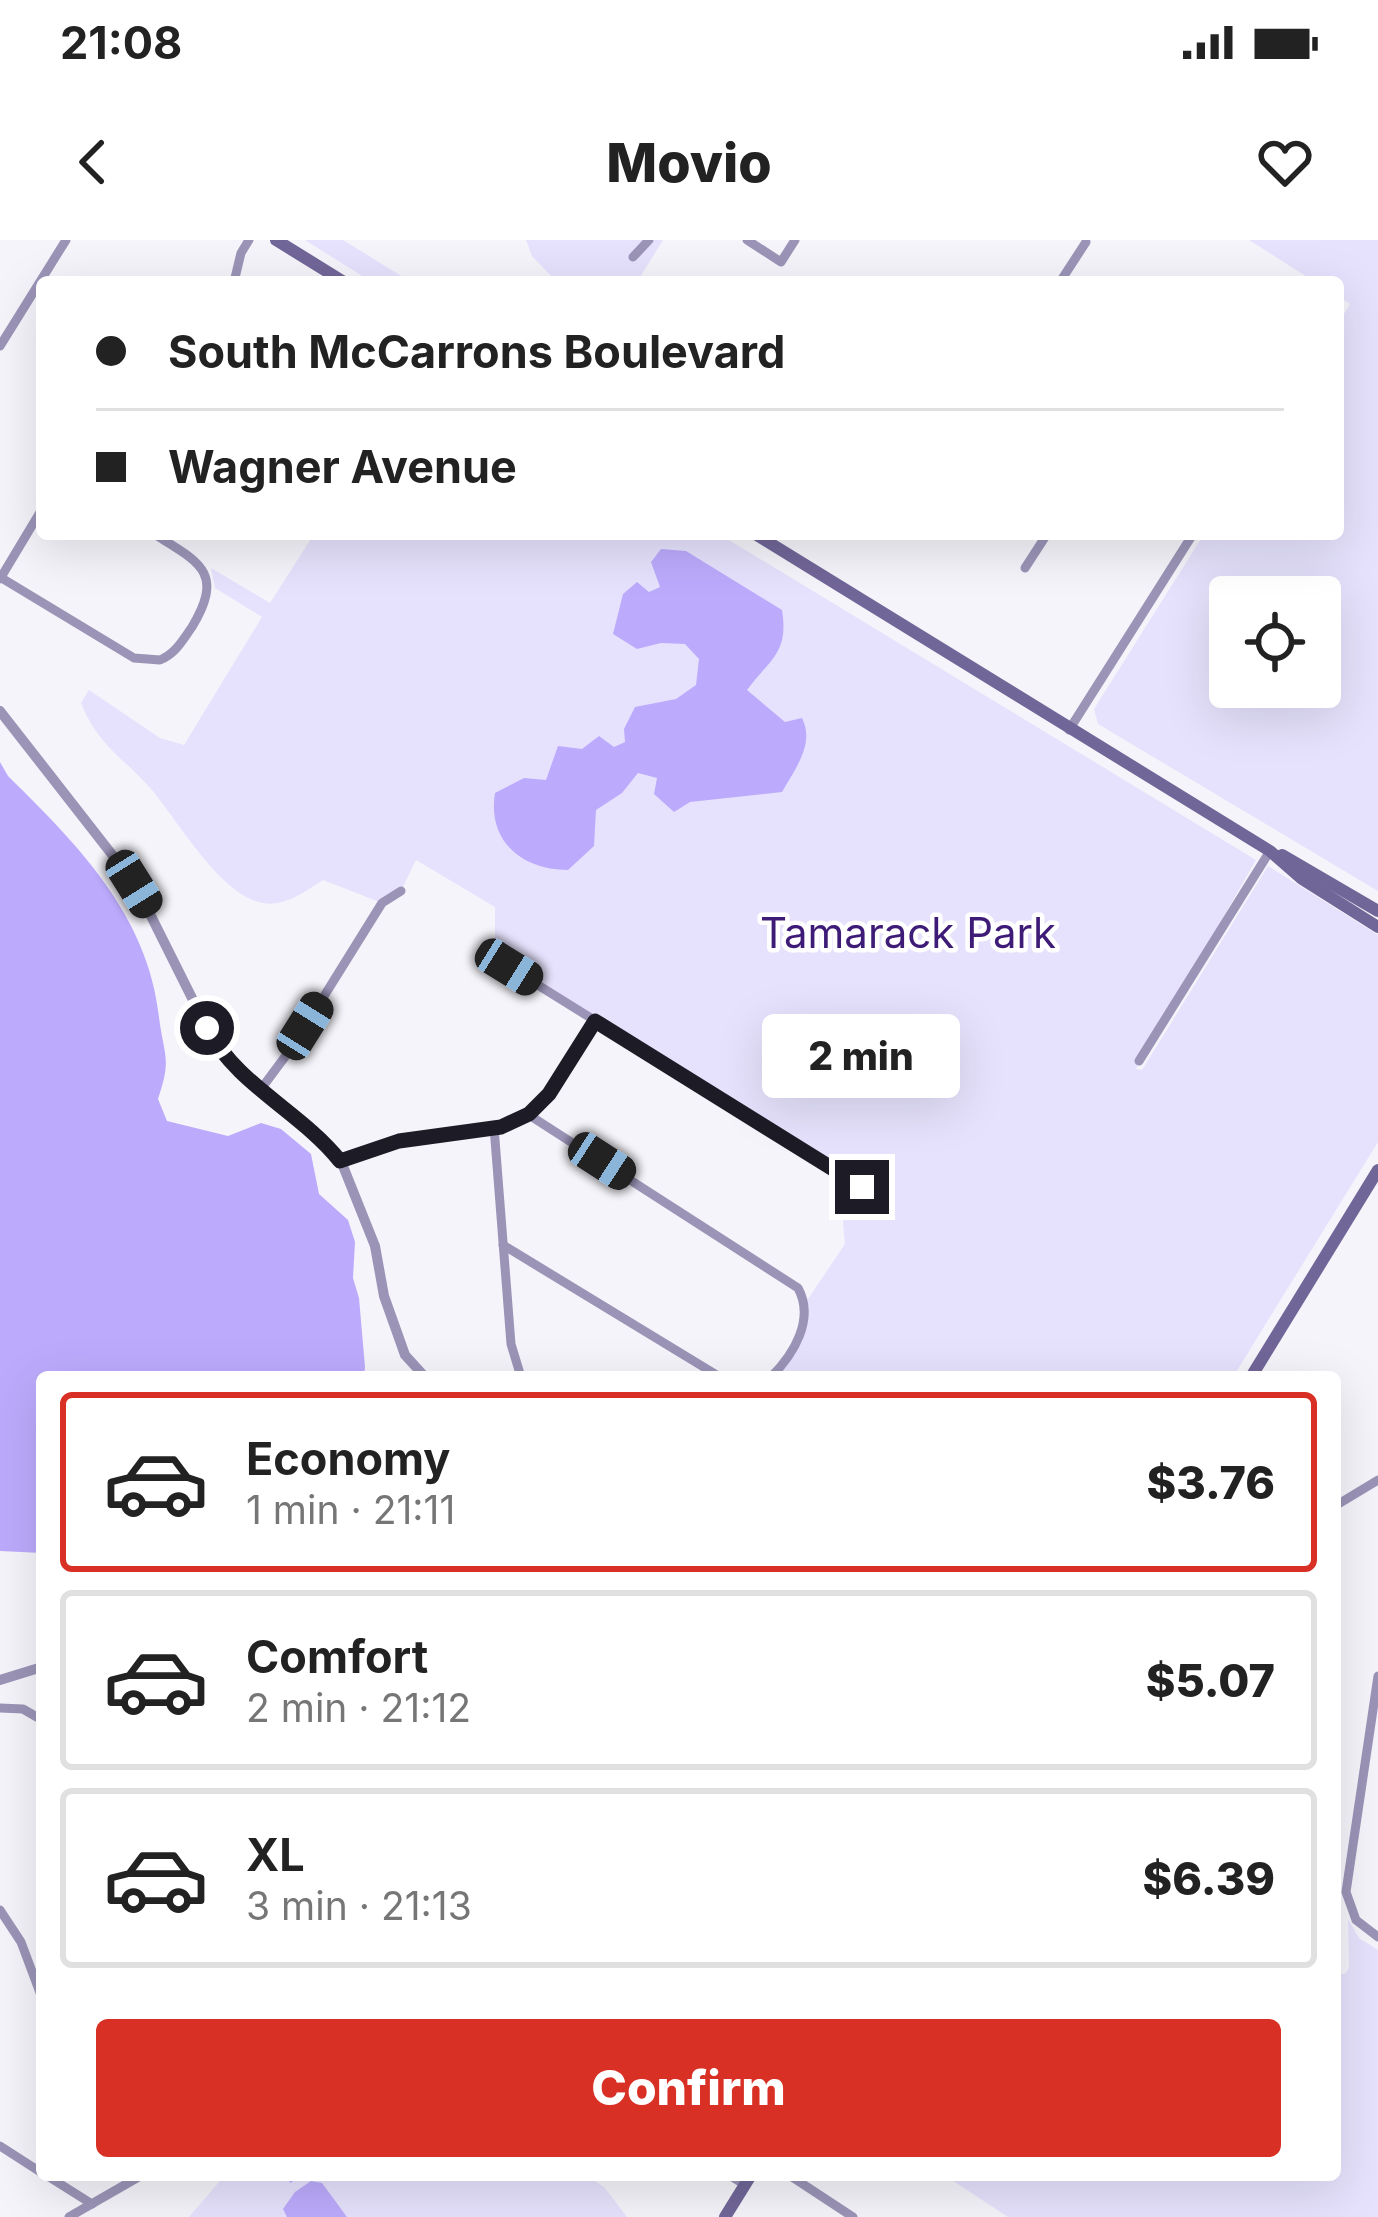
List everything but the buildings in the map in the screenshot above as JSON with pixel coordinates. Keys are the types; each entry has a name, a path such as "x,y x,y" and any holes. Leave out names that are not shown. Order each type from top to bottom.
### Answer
{"main road":[{"path":"276,240 334,276"},
{"path":"766,540 1270,851 1302,878 1378,927"},
{"path":"1270,851 1378,910"},
{"path":"1255,1371 1378,1169"},
{"path":"725,2217 747,2181"}],"street":[{"path":"44,276 66,240"},
{"path":"235,276 250,240"},
{"path":"633,257 650,240"},
{"path":"747,240 782,262 795,240"},
{"path":"1064,276 1086,242"},
{"path":"0,346 36,288"},
{"path":"36,519 0,578 129,656 151,662 168,656 192,626 206,602 208,584 202,568 190,556 164,540"},
{"path":"1025,568 1043,540"},
{"path":"1069,730 1189,540"},
{"path":"0,711 134,884 214,1042 261,1089 322,1138 340,1161 375,1246 383,1296 405,1355 420,1371"},
{"path":"1139,1061 1270,851"},
{"path":"261,1089 382,903 401,891"},
{"path":"495,949 509,967 862,1187"},
{"path":"340,1161 425,1135 494,1127 529,1114 549,1094 595,1021"},
{"path":"529,1114 798,1288 806,1302 804,1326 775,1371"},
{"path":"494,1127 512,1352 519,1371"},
{"path":"503,1245 710,1371"},
{"path":"1341,1502 1378,1480"},
{"path":"0,1680 36,1669"},
{"path":"1378,1676 1346,1892 1356,1920 1378,1936"},
{"path":"0,1708 22,1709 36,1717"},
{"path":"0,1910 21,1942 36,1981"},
{"path":"0,2146 36,2169"},
{"path":"55,2181 92,2204"},
{"path":"69,2217 132,2181"},
{"path":"798,2181 853,2217"}],"green space":[{"path":"305,240 343,240 401,276 362,276"},
{"path":"526,240 663,240 641,276 551,276 532,256"},
{"path":"1249,240 1378,240 1378,891 1098,724 1094,709 1200,540 1344,540 1344,314 1350,304 1344,300 1344,276 1306,276"},
{"name":"Tamarack Park","path":"310,540 729,540 1256,860 1136,1069 1142,1070 1268,866 1378,935 1378,1142 1237,1371 775,1371 804,1326 806,1302 845,1244 843,1222 862,1188 509,967 495,949 495,907 416,860 401,891 382,903 323,880 279,903 247,897 216,872 88,718 81,703 89,690 160,738 184,745 262,617 215,588 211,568 270,603"},
{"path":"1348,1919 1359,1938 1378,1950 1378,2217 1008,2217 953,2181 1341,2181 1341,1974 1349,1968"},
{"path":"220,2181 595,2181 627,2217 189,2217"}],"shaded area":[{"path":"661,549 686,551 782,610 780,646 747,690 785,722 802,718 806,737 802,756 782,792 690,802 674,812 654,794 657,778 638,773 622,793 596,810 594,846 568,870 536,865 503,839 494,810 495,793 524,778 546,780 558,746 582,749 599,736 614,747 625,742 624,729 635,707 676,699 696,685 699,659 685,644 637,649 613,634 623,594 637,582 649,592 660,587 651,562"},
{"path":"0,762 83,855 125,914 140,946 152,980 165,1050 158,1099 167,1121 228,1136 261,1123 281,1129 311,1154 319,1194 348,1220 355,1242 353,1278 365,1367 365,1371 36,1371 36,1553 0,1551"},
{"path":"311,2181 322,2183 347,2217 287,2217 283,2209"}],"route":[{"path":"207,1028 243,1074 322,1138 340,1161 425,1135 501,1127 529,1114 542,1104 595,1021 862,1187"}]}
